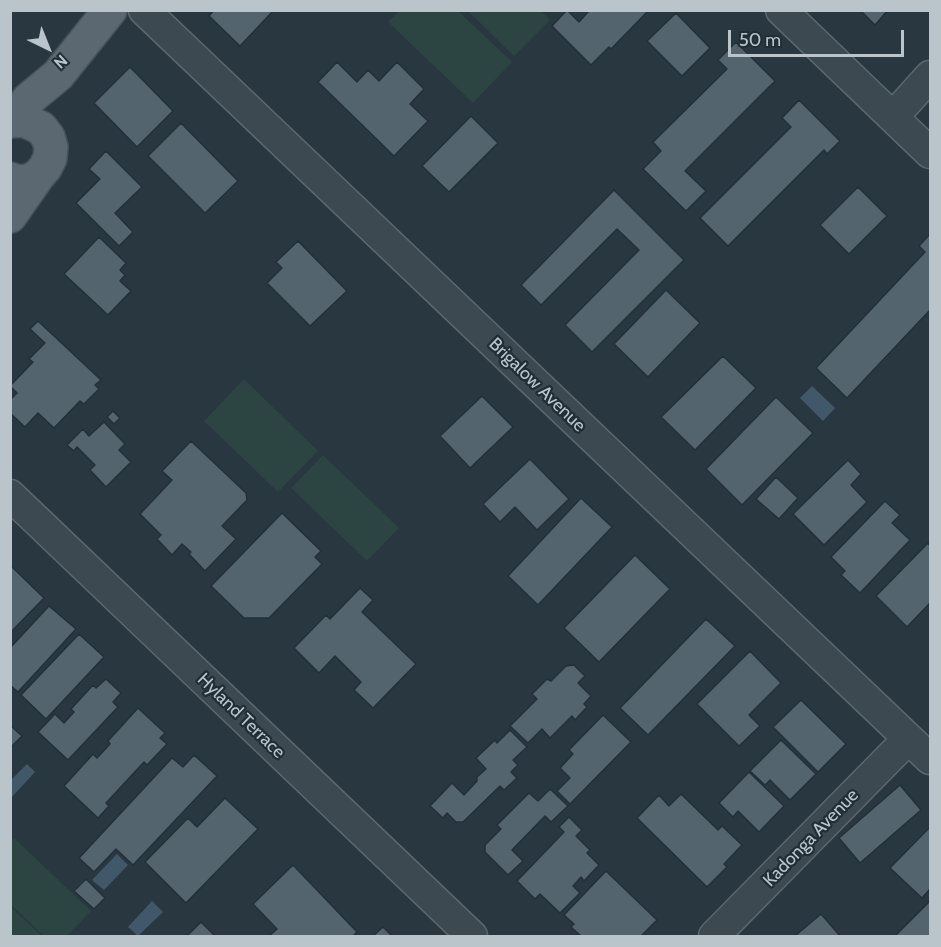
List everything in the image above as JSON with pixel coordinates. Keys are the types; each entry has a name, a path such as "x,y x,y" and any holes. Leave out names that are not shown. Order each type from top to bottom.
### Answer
{"main road":[{"path":"12,120 28,99 58,75 110,10"},
{"path":"45,133 47,115 58,75"},
{"path":"10,216 24,177 45,168 50,158 51,147 41,128 24,120 12,120"}],"street":[{"name":"Brigalow Avenue","path":"144,10 930,759"},
{"path":"781,10 930,153"},
{"path":"893,117 930,76"},
{"name":"Hyland Terrace","path":"10,495 472,936"},
{"name":"Kadonga Avenue","path":"714,936 908,739"}],"green space":[{"path":"399,11 458,11 512,62 473,103 388,22"},
{"path":"468,11 541,11 550,20 514,56"},
{"path":"244,379 318,451 278,492 204,421"},
{"path":"323,455 399,528 367,561 291,488"},
{"path":"14,838 91,911 67,936 44,936 11,905 11,842"},
{"path":"11,907 42,936 11,936"}],"water":[{"path":"812,386 835,408 823,421 800,398"},
{"path":"27,764 35,772 11,798 11,780"},
{"path":"117,854 128,865 104,890 92,880"},
{"path":"152,901 163,912 138,936 128,927"}],"building":[{"path":"214,10 274,10 240,46 209,16"},
{"path":"567,10 579,22 588,12 587,10 649,10 611,49 609,47 591,65 552,26"},
{"path":"860,10 888,10 875,25"},
{"path":"676,13 710,48 682,76 647,41"},
{"path":"736,42 775,81 685,171 706,191 686,211 643,169 661,151 653,142 727,69 718,60"},
{"path":"337,62 357,82 368,70 379,81 397,62 424,89 410,104 428,121 394,156 318,82"},
{"path":"130,67 173,111 137,147 94,103"},
{"path":"799,100 840,141 827,154 824,150 728,246 700,218 791,127 782,118"},
{"path":"471,116 498,143 449,192 422,166"},
{"path":"181,123 238,181 205,213 148,156"},
{"path":"106,151 142,187 115,213 133,232 119,246 76,203 100,179 89,169"},
{"path":"858,187 887,216 849,254 820,225"},
{"path":"614,190 684,260 592,352 565,325 639,250 617,229 541,305 521,285"},
{"path":"930,234 930,310 847,398 816,368 925,252 919,246"},
{"path":"99,237 126,263 120,270 125,275 120,281 131,291 108,315 64,274"},
{"path":"298,241 347,291 310,326 267,283 282,268 276,262"},
{"path":"666,290 700,323 648,377 614,344"},
{"path":"38,321 101,380 95,385 99,389 84,404 80,401 54,428 38,413 25,427 10,413 10,400 17,393 10,386 33,362 29,359 45,343 30,329"},
{"path":"723,356 756,388 695,450 661,417"},
{"path":"482,396 513,427 470,468 440,436"},
{"path":"776,397 813,433 742,505 706,469"},
{"path":"113,411 120,418 114,424 107,417"},
{"path":"104,422 125,444 119,450 131,462 106,487 90,470 95,465 77,447 74,451 67,445 83,429 89,436"},
{"path":"191,441 246,493 247,500 222,526 236,539 205,571 182,544 172,555 157,539 161,535 140,514 172,480 162,471"},
{"path":"530,459 569,499 537,530 515,507 500,522 483,504"},
{"path":"848,460 861,474 851,485 867,502 824,545 793,514"},
{"path":"776,477 798,498 779,519 756,499"},
{"path":"581,498 612,527 538,605 508,576"},
{"path":"885,501 900,515 892,523 910,540 860,593 841,575 845,571 831,557"},
{"path":"282,513 321,551 315,557 322,564 269,618 244,618 211,586"},
{"path":"928,543 930,546 930,603 907,627 876,596"},
{"path":"635,555 670,589 599,662 564,628"},
{"path":"10,565 44,598 10,633"},
{"path":"360,588 373,600 362,612 416,664 373,708 354,690 361,682 335,656 319,673 294,648 326,615 330,619"},
{"path":"49,606 76,629 18,692 10,685 10,648"},
{"path":"706,619 735,646 648,735 620,708"},
{"path":"79,634 104,657 46,719 21,695"},
{"path":"750,651 781,683 749,715 760,726 739,746 697,704"},
{"path":"574,665 585,676 578,683 591,696 584,704 587,707 575,720 572,716 550,738 542,729 528,743 510,726 537,699 532,694 547,679 551,681 566,666"},
{"path":"106,679 121,693 113,702 118,707 68,760 38,732 55,714 64,723 74,712 71,709 93,685 96,688"},
{"path":"801,700 846,744 818,772 773,727"},
{"path":"138,708 165,733 160,738 167,744 147,765 144,762 106,803 109,806 98,818 64,786 93,754 97,758 110,744 108,741"},
{"path":"603,715 631,742 570,804 557,791 570,778 560,768 573,754 569,750"},
{"path":"10,725 22,736 10,748"},
{"path":"510,730 527,747 513,760 518,765 511,772 517,778 504,790 500,786 463,822 456,822 447,813 443,818 430,806 452,783 464,795 486,769 476,758 495,740 497,743"},
{"path":"781,740 816,774 790,800 770,780 765,785 750,771"},
{"path":"194,755 217,776 133,865 116,849 94,872 79,858 172,758 183,767"},
{"path":"749,772 784,806 759,832 738,811 733,817 719,803"},
{"path":"900,785 921,810 860,863 839,838"},
{"path":"550,789 568,806 551,822 545,816 512,850 523,861 508,875 485,852 485,845 501,829 497,825 529,793 538,801"},
{"path":"681,794 718,830 722,826 742,845 724,864 727,867 707,887 637,818 659,795 669,806"},
{"path":"225,798 258,829 186,903 145,862 188,818 197,827"},
{"path":"569,817 582,830 576,836 590,850 587,853 599,865 584,881 581,877 573,886 580,893 560,913 540,894 535,899 517,881 564,832 559,827"},
{"path":"929,828 930,889 922,898 890,868"},
{"path":"293,865 357,932 353,936 269,936 277,929 253,904"},
{"path":"606,871 657,920 641,936 581,936 571,927 574,924 564,915"},
{"path":"86,879 105,898 94,909 74,891"},
{"path":"930,901 930,936 895,936"},
{"path":"821,914 840,936 795,936"},
{"path":"201,922 213,936 187,936"},
{"path":"383,927 392,936 373,936"}]}
